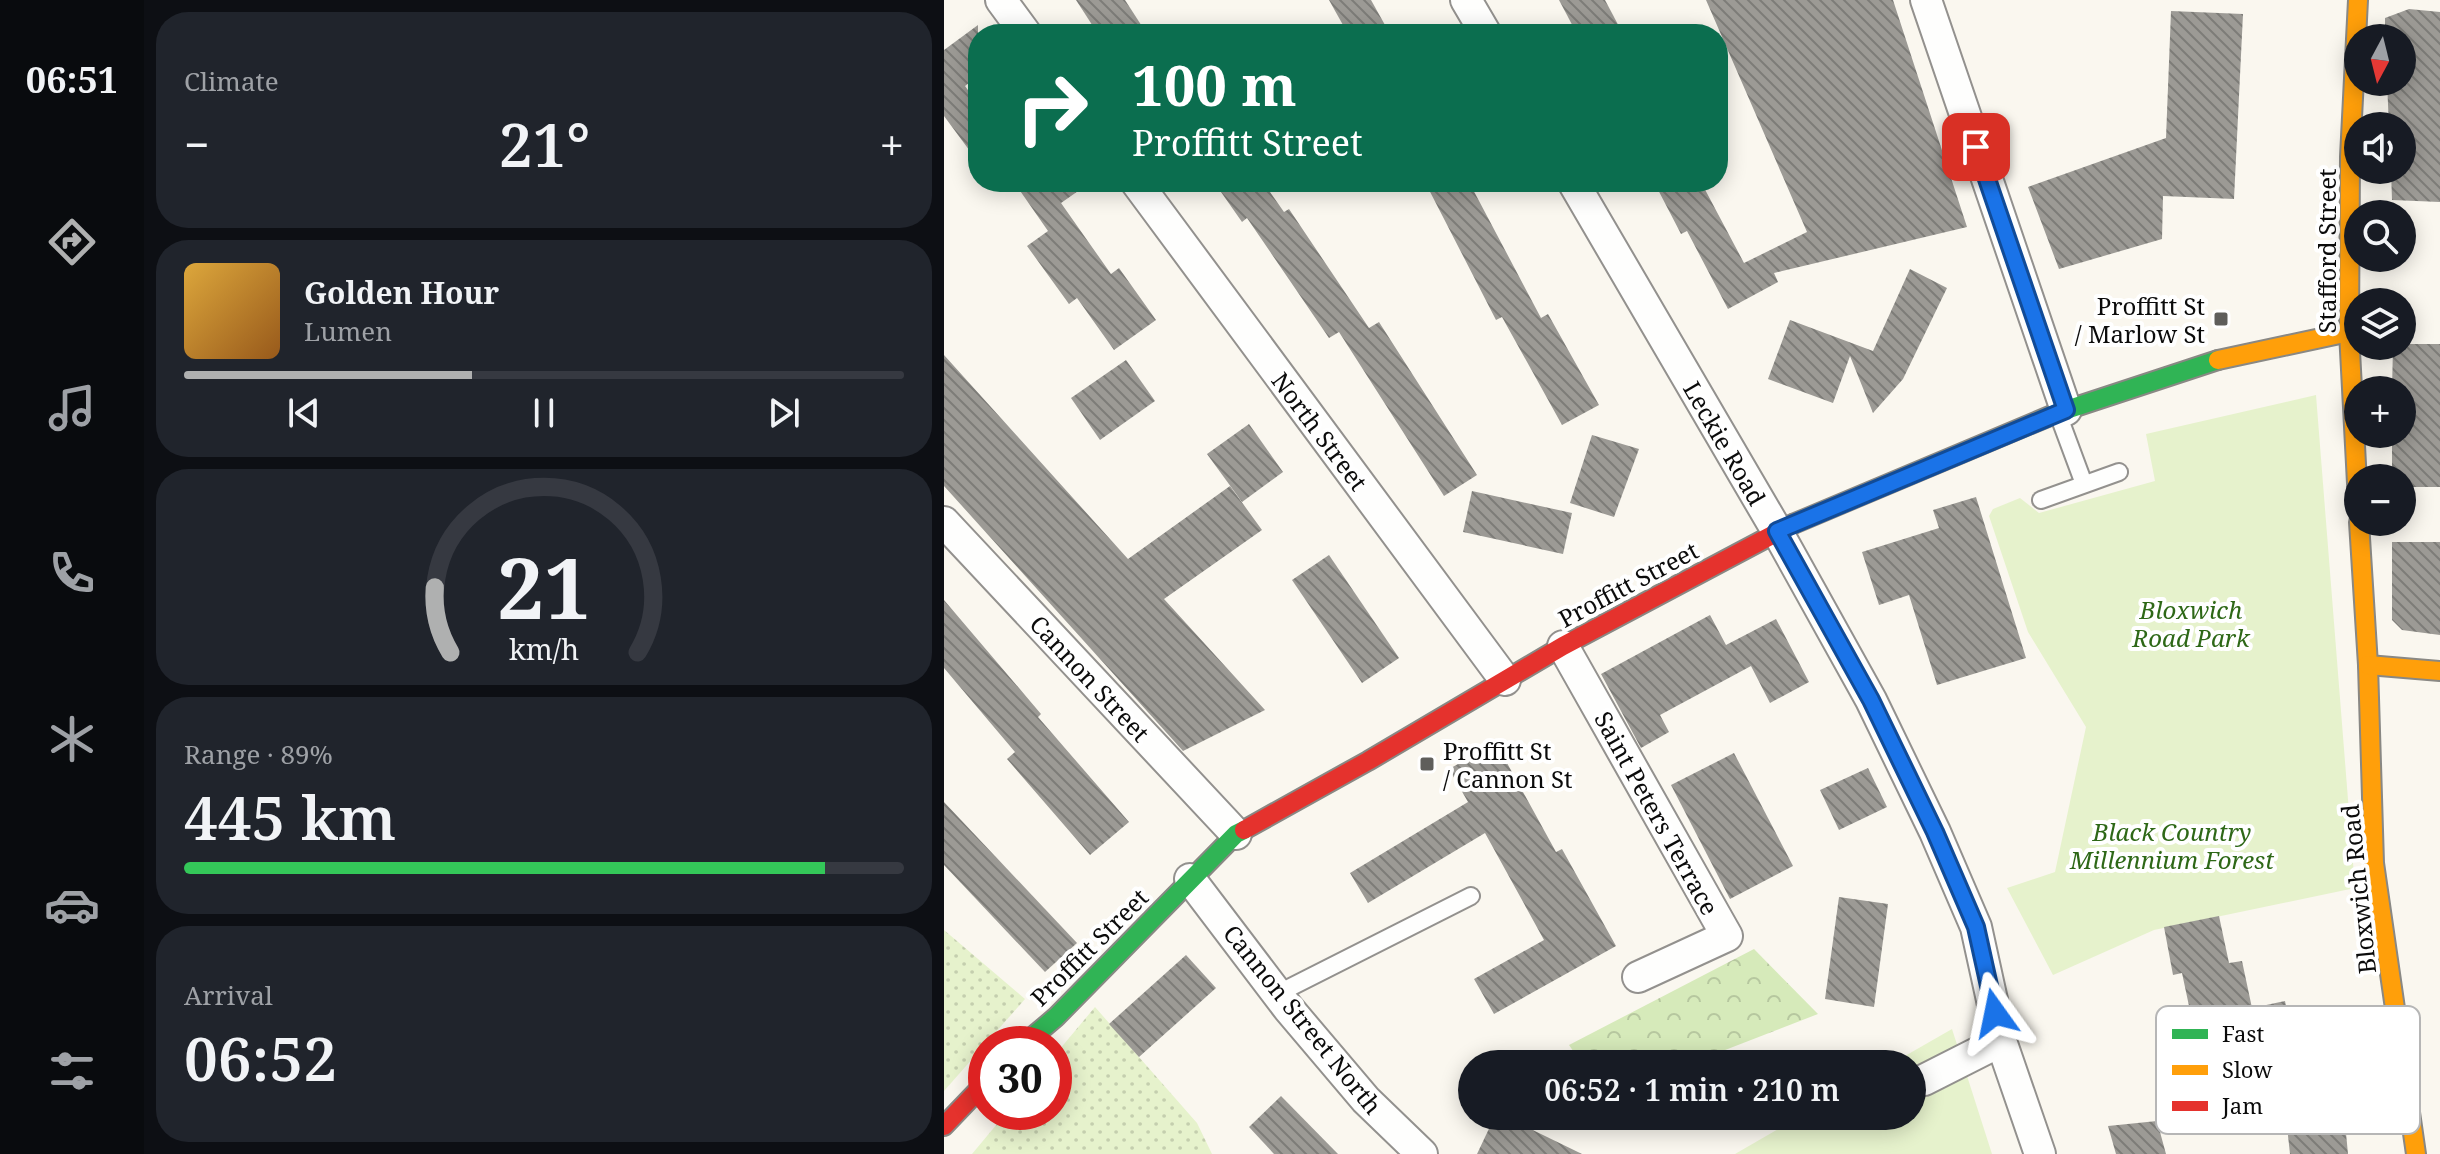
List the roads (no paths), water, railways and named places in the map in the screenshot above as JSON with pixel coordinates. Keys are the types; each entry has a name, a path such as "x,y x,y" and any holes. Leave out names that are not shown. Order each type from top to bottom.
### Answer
{"street":[{"path":"1001,0 1019,24"},
{"path":"1466,0 1480,24"},
{"path":"1926,0 2062,412"},
{"name":"Stafford Street","path":"2349,288 2350,157 2358,0"},
{"name":"North Street","path":"1143,192 1505,680"},
{"name":"Leckie Road","path":"1579,192 1777,531 1871,700 1935,832 1976,927 2001,1041 2040,1154"},
{"name":"Proffitt Street","path":"1045,1026 1236,834 1368,761 1563,646 1777,531 2062,412 2213,361 2344,333"},
{"name":"Stafford Street","path":"2350,360 2356,464"},
{"name":"Cannon Street","path":"944,522 1236,834"},
{"path":"2360,536 2368,665 2440,671"},
{"name":"Saint Peters Terrace","path":"1563,646 1727,936 1638,977"},
{"name":"Bloxwich Road","path":"2368,665 2374,863 2395,1006"},
{"name":"Cannon Street North","path":"1190,879 1277,994 1366,1100 1422,1154"},
{"path":"1926,1079 2001,1041"},
{"path":"944,1126 968,1101"},
{"name":"Bloxwich Road","path":"2413,1134 2416,1154"},
{"path":"2416,1154 2440,1151"}],"lane":[{"path":"2062,412 2084,484"},
{"path":"2041,500 2119,472"},
{"path":"1277,994 1471,896"}],"place":[{"name":"Proffitt St / Marlow St","path":"2221,319"},
{"name":"Proffitt St / Cannon St","path":"1427,764"}],"park label":[{"name":"Bloxwich Road Park","path":"2191,623"},
{"name":"Black Country Millennium Forest","path":"2172,845"}]}
